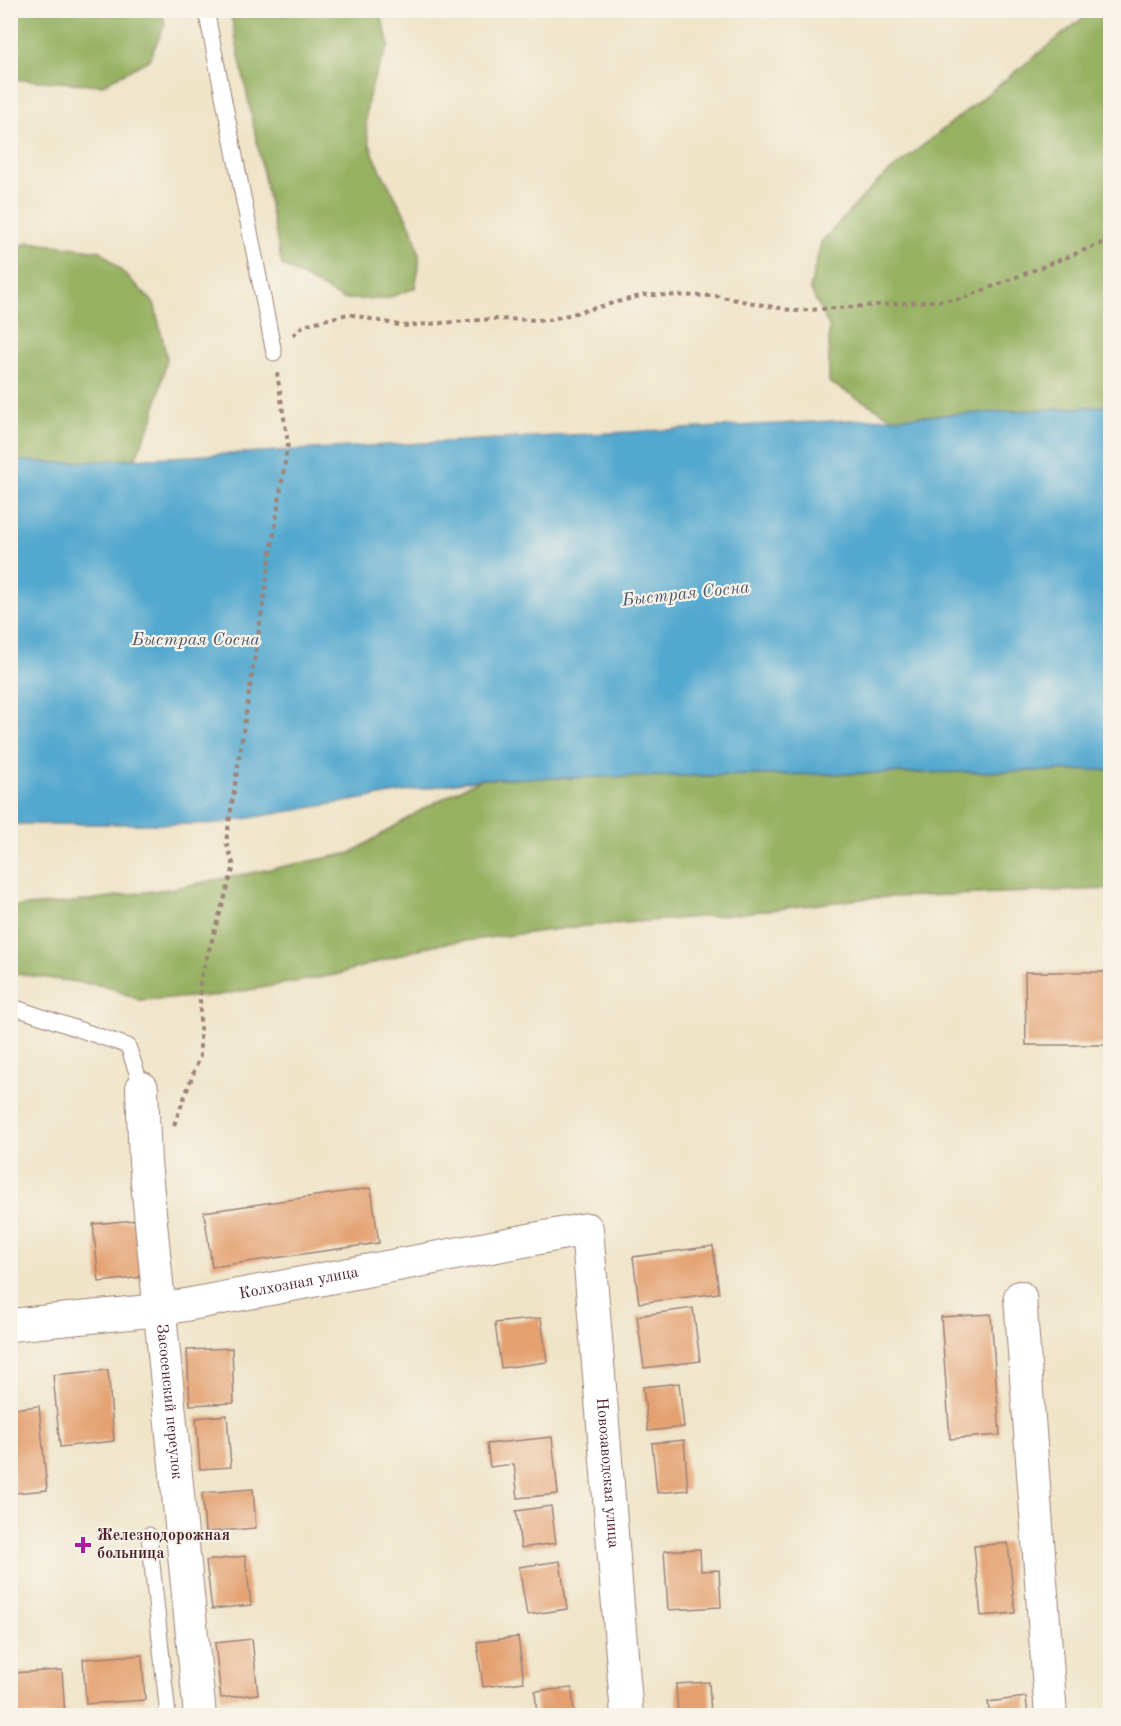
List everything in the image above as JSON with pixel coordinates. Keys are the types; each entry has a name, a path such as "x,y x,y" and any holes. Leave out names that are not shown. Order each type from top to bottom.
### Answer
{"street":[{"name":"Засосенский переулок","path":"142,1088 145,1162 200,1716"},
{"name":"Колхозная улица","path":"10,1324 159,1310 587,1229"},
{"name":"Новозаводская улица","path":"587,1229 627,1716"},
{"path":"1020,1297 1051,1716"}],"lane":[{"path":"206,10 274,353"},
{"path":"10,1006 128,1046 142,1088"},
{"path":"149,1535 168,1716"}],"path":[{"path":"174,1128 200,1056 200,980 234,866 226,842 288,444 274,353 304,325 348,314 403,326 493,319 549,321 644,295 716,296 795,311 961,299 1110,240"}],"green space":[{"path":"11,10 162,11 165,24 149,60 102,85 11,79"},
{"path":"1093,10 1110,11 1110,406 893,418 829,382 829,326 810,289 821,242 877,182"},
{"path":"230,11 380,11 389,46 373,82 368,101 366,120 368,139 375,158 404,212 418,247 419,265 415,288 385,299 343,299 282,265"},
{"path":"28,242 101,251 154,303 167,358 153,418 135,459 59,463 11,460 10,255"},
{"path":"1110,770 1110,889 869,898 736,914 575,927 433,945 335,975 214,996 139,1000 106,986 11,973 11,907 67,903 175,888 351,853 423,809 480,779"}],"water":[{"name":"Быстрая Сосна","path":"1110,406 1110,770 480,779 214,824 11,824 11,460 59,463"}],"building":[{"path":"1025,972 1110,972 1110,1045 1026,1045"},
{"path":"371,1188 379,1243 212,1267 204,1212"},
{"path":"136,1220 143,1277 99,1282 93,1224"},
{"path":"713,1246 719,1293 639,1303 633,1257"},
{"path":"693,1308 700,1361 644,1368 637,1316"},
{"path":"991,1314 1000,1435 950,1439 941,1317"},
{"path":"541,1318 547,1362 501,1368 495,1323"},
{"path":"232,1348 234,1403 190,1405 187,1350"},
{"path":"108,1370 114,1441 60,1447 53,1375"},
{"path":"679,1383 684,1427 648,1431 643,1387"},
{"path":"39,1406 47,1490 15,1493 13,1473 10,1473 10,1409"},
{"path":"227,1415 231,1467 200,1469 196,1418"},
{"path":"552,1437 558,1494 518,1498 514,1464 490,1467 487,1444"},
{"path":"684,1440 688,1490 657,1493 652,1443"},
{"path":"253,1489 256,1528 205,1532 202,1493"},
{"path":"551,1506 556,1543 521,1548 516,1511"},
{"path":"1008,1543 1015,1613 981,1616 974,1546"},
{"path":"700,1549 701,1571 719,1570 721,1607 668,1610 664,1551"},
{"path":"245,1556 251,1605 212,1609 206,1561"},
{"path":"560,1561 567,1609 527,1615 519,1567"},
{"path":"518,1637 524,1682 483,1687 477,1642"},
{"path":"252,1639 258,1694 221,1698 215,1643"},
{"path":"142,1655 145,1700 86,1704 83,1659"},
{"path":"62,1670 65,1716 10,1716 10,1673"},
{"path":"709,1682 711,1716 678,1716 676,1684"},
{"path":"572,1688 574,1716 537,1716 535,1691"},
{"path":"1026,1697 1028,1716 990,1716 988,1702"}],"place":[{"name":"Железнодорожная больница","path":"83,1545"}]}
